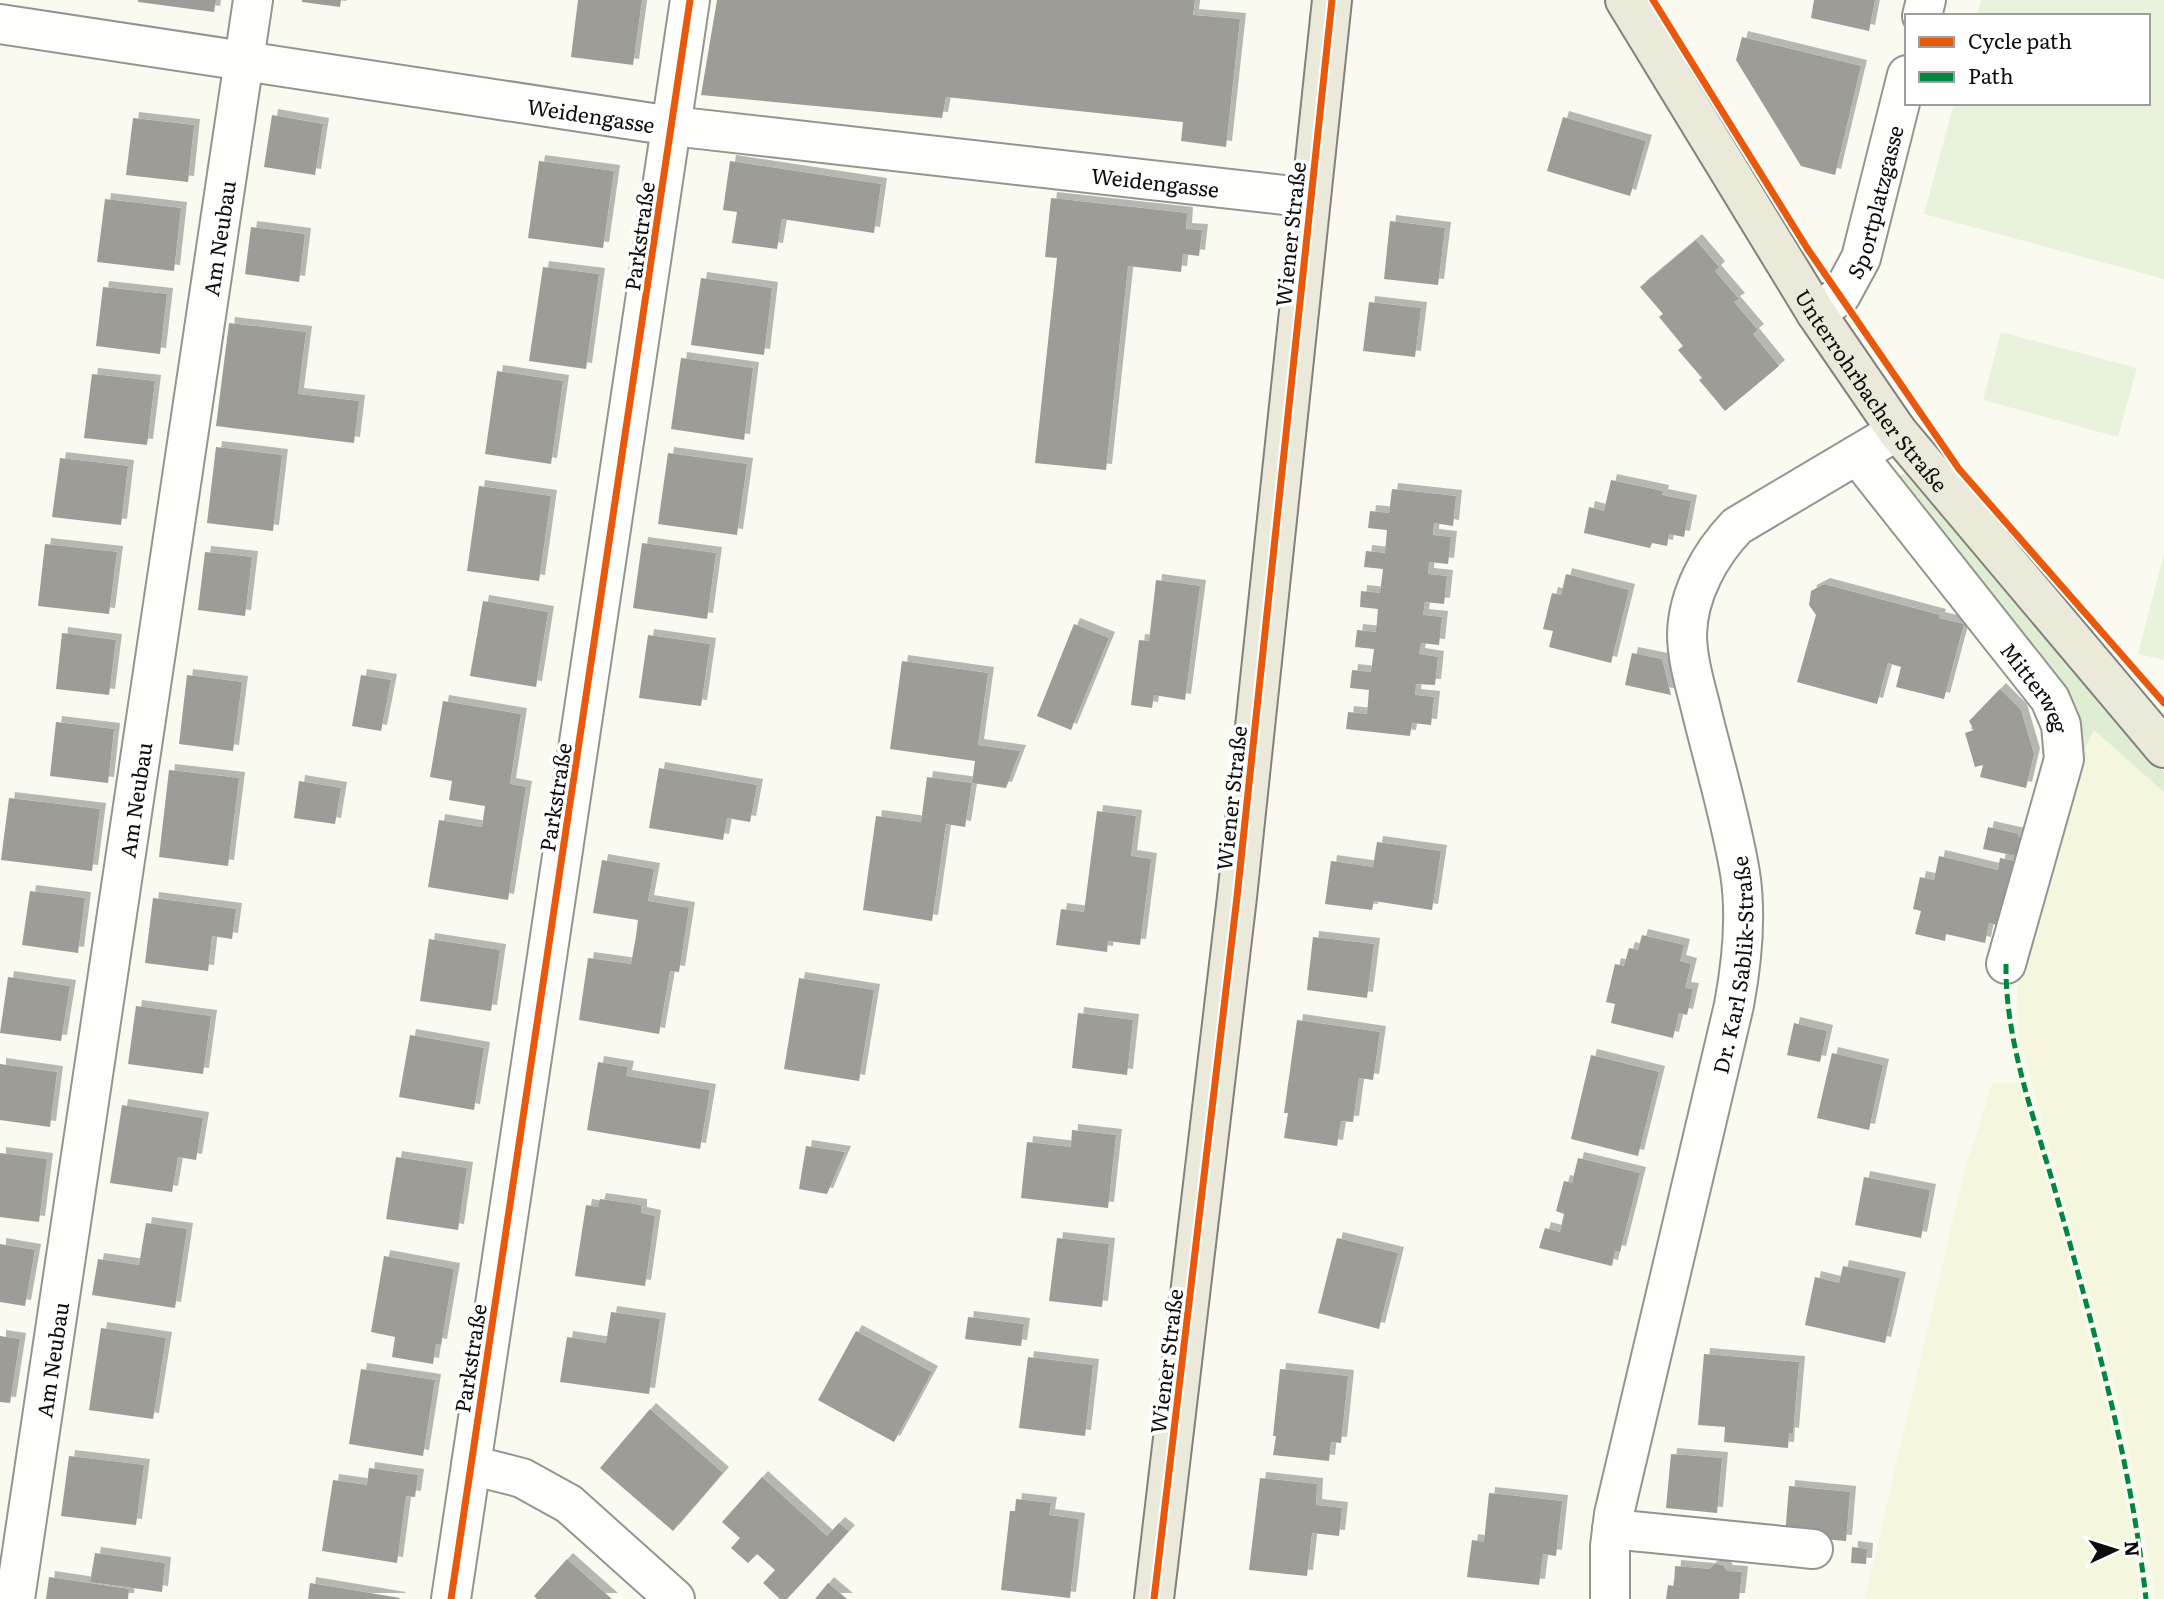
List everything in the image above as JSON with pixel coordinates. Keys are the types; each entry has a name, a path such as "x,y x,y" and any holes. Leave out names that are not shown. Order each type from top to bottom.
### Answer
{"main road":[{"name":"Wiener Straße","path":"1154,1599 1237,897 1332,0"},
{"name":"Unterrohrbacher Straße","path":"1625,0 1816,313 1897,431 2164,748"}],"street":[{"name":"Am Neubau","path":"15,1599 253,0"},
{"name":"Parkstraße","path":"451,1599 690,0"},
{"name":"Weidengasse","path":"0,24 672,126 1310,198"},
{"name":"Sportplatzgasse","path":"1816,313 1841,295 1861,258 1905,83"},
{"name":"Dr. Karl Sablik-Straße","path":"1610,1599 1610,1546 1617,1497 1741,972 1743,925 1740,874 1693,678 1687,636 1690,610 1705,570 1725,538 1737,526 1897,431"},
{"name":"Mitterweg","path":"1857,456 2050,699 2061,725 2064,759 2006,964"},
{"path":"471,1465 522,1478 569,1504 676,1599"},
{"path":"1612,1529 1813,1549"}],"green space":[{"path":"1981,0 2164,0 2164,279 1924,214 1953,105 2150,105 2150,14 1978,14"},
{"path":"2001,332 2137,368 2118,437 1983,400"},
{"path":"1905,474 2164,771 2164,792 2094,730 2074,772 1898,478"},
{"path":"2164,553 2164,660 2138,654"},
{"path":"2094,730 2164,792 2164,1599 2156,1599 2126,1433 2018,1033 2017,979 2074,772"},
{"path":"1993,1082 2018,1082 2068,1254 2114,1438 2134,1547 2140,1599 1865,1599 1965,1169"}],"building":[{"path":"138,0 216,0 214,12"},
{"path":"302,0 341,0 340,7"},
{"path":"578,0 642,0 633,65 571,57"},
{"path":"717,0 1195,0 1193,15 1240,19 1226,147 1181,141 1183,122 946,97 942,118 701,95"},
{"path":"1814,0 1875,0 1869,31 1811,18"},
{"path":"1742,37 1861,66 1835,175 1801,166 1736,60"},
{"path":"272,115 323,124 315,175 264,167"},
{"path":"1563,117 1646,141 1630,196 1547,171"},
{"path":"133,118 194,125 188,182 126,175"},
{"path":"539,161 614,171 603,248 528,238"},
{"path":"730,161 881,184 874,233 782,219 777,249 732,243 737,212 723,210"},
{"path":"1051,198 1187,213 1186,229 1202,230 1199,256 1183,254 1181,272 1128,266 1106,470 1035,463 1057,258 1045,257"},
{"path":"105,199 181,208 174,271 97,262"},
{"path":"1390,221 1445,228 1438,285 1384,279"},
{"path":"251,227 305,234 299,282 245,274"},
{"path":"1696,240 1719,267 1715,271 1739,299 1734,302 1758,330 1753,334 1779,366 1725,411 1678,350 1683,346 1659,317 1663,314 1640,287"},
{"path":"543,267 599,274 586,369 529,361"},
{"path":"701,278 772,288 764,355 691,345"},
{"path":"103,287 167,294 160,354 96,346"},
{"path":"1369,302 1421,308 1415,357 1363,351"},
{"path":"229,323 306,332 298,394 359,401 354,443 216,426"},
{"path":"681,358 753,368 744,440 671,429"},
{"path":"497,371 563,381 551,464 485,454"},
{"path":"92,374 155,381 147,445 84,438"},
{"path":"216,447 282,455 273,531 207,523"},
{"path":"668,453 747,464 737,535 658,524"},
{"path":"60,458 128,466 121,525 52,517"},
{"path":"1611,480 1663,491 1662,495 1691,501 1684,537 1669,534 1667,546 1652,543 1650,548 1584,533 1589,507 1604,511"},
{"path":"479,486 551,496 539,581 467,571"},
{"path":"1392,489 1456,496 1453,526 1434,523 1433,535 1451,537 1448,564 1429,562 1428,574 1447,576 1444,604 1425,602 1423,615 1442,617 1439,645 1421,643 1419,654 1438,657 1435,685 1416,684 1415,695 1434,697 1431,725 1412,723 1410,736 1346,729 1348,712 1367,714 1369,690 1350,688 1352,670 1371,672 1374,649 1355,647 1357,630 1376,632 1378,609 1360,607 1361,591 1380,593 1383,569 1364,567 1366,551 1385,553 1387,530 1368,528 1370,511 1389,513"},
{"path":"642,543 716,553 707,619 633,608"},
{"path":"45,544 117,552 109,614 38,606"},
{"path":"205,552 252,557 245,616 198,610"},
{"path":"1566,574 1629,590 1611,663 1549,647 1553,631 1543,629 1552,593 1561,595"},
{"path":"1156,580 1200,586 1185,700 1154,695 1152,708 1131,705 1139,640 1149,641"},
{"path":"1824,584 1964,624 1944,699 1896,687 1901,667 1888,663 1877,704 1797,682 1816,615 1809,605 1811,591"},
{"path":"483,601 548,612 536,687 470,676"},
{"path":"1074,624 1109,638 1071,730 1037,716"},
{"path":"62,633 116,640 109,695 56,689"},
{"path":"648,635 710,644 701,706 639,698"},
{"path":"1632,653 1662,659 1671,695 1625,685"},
{"path":"902,661 988,673 978,745 1020,751 1006,788 972,783 975,761 890,749"},
{"path":"187,675 242,682 233,751 179,744"},
{"path":"361,675 391,680 381,731 352,726"},
{"path":"2000,689 2021,710 2034,754 2026,788 1980,777 1983,765 1975,767 1965,733 1974,730 1969,721"},
{"path":"443,701 521,714 510,784 526,787 508,900 428,887 439,820 482,827 485,806 449,800 452,781 430,777"},
{"path":"56,722 114,729 108,783 50,776"},
{"path":"659,768 757,785 750,822 727,818 723,840 649,828"},
{"path":"169,770 239,778 228,866 159,857"},
{"path":"927,777 972,783 965,827 946,824 932,921 863,910 876,816 921,822"},
{"path":"299,781 341,788 335,824 294,818"},
{"path":"9,798 100,809 92,871 1,860"},
{"path":"1097,811 1136,816 1131,856 1151,859 1140,945 1108,941 1107,952 1056,945 1061,909 1084,912"},
{"path":"1988,827 2019,834 2018,837 2025,839 2021,857 1983,849"},
{"path":"1377,842 1441,851 1432,910 1374,901 1372,910 1325,904 1331,861 1373,867"},
{"path":"1939,856 1998,870 2000,858 2020,862 2010,909 2001,907 1996,925 1989,923 1985,943 1946,934 1945,941 1915,934 1921,911 1913,909 1920,877 1934,880"},
{"path":"602,860 654,869 648,901 689,908 679,972 670,971 659,1034 579,1020 588,958 631,964 636,936 638,920 593,913"},
{"path":"30,891 85,898 78,953 22,945"},
{"path":"153,898 236,909 232,939 212,936 208,971 145,963"},
{"path":"1642,935 1684,945 1680,961 1691,964 1685,988 1693,989 1687,1015 1679,1013 1673,1038 1611,1023 1615,1004 1606,1002 1615,964 1624,966 1629,948 1638,950"},
{"path":"1313,937 1374,944 1367,998 1307,990"},
{"path":"429,939 500,950 491,1011 420,1001"},
{"path":"8,977 70,986 61,1041 0,1033"},
{"path":"799,978 874,990 859,1081 784,1069"},
{"path":"136,1006 211,1016 203,1074 128,1064"},
{"path":"1078,1013 1133,1020 1127,1075 1072,1068"},
{"path":"1297,1020 1380,1032 1373,1080 1359,1078 1353,1122 1341,1121 1337,1146 1284,1138 1288,1113 1284,1113"},
{"path":"1794,1023 1827,1031 1820,1062 1787,1055"},
{"path":"410,1035 484,1048 474,1110 399,1097"},
{"path":"1832,1053 1883,1065 1869,1130 1817,1118"},
{"path":"1591,1055 1659,1072 1638,1156 1571,1139"},
{"path":"598,1062 628,1067 626,1076 710,1090 700,1149 587,1130"},
{"path":"0,1064 57,1072 50,1127 0,1120"},
{"path":"122,1105 203,1118 196,1160 178,1157 172,1192 110,1183"},
{"path":"1072,1130 1116,1135 1108,1208 1021,1198 1027,1142 1071,1147"},
{"path":"806,1146 845,1152 827,1194 799,1189"},
{"path":"0,1153 47,1159 39,1222 0,1217"},
{"path":"396,1157 467,1168 458,1230 386,1219"},
{"path":"1578,1158 1640,1173 1620,1252 1615,1251 1612,1266 1539,1248 1545,1228 1560,1232 1564,1214 1556,1211 1564,1181 1572,1183"},
{"path":"1864,1177 1930,1190 1921,1238 1855,1225"},
{"path":"600,1199 641,1205 641,1213 655,1216 645,1286 575,1276 586,1205 598,1207"},
{"path":"146,1223 187,1229 175,1308 92,1295 98,1259 139,1265"},
{"path":"1057,1238 1109,1244 1102,1307 1049,1301"},
{"path":"1337,1238 1398,1253 1379,1329 1318,1313"},
{"path":"0,1244 35,1250 25,1306 0,1302"},
{"path":"384,1256 454,1269 441,1345 436,1344 433,1364 392,1357 395,1337 371,1332"},
{"path":"1843,1266 1900,1278 1885,1343 1805,1325 1815,1277 1839,1283"},
{"path":"611,1312 660,1319 649,1394 560,1382 567,1337 606,1343"},
{"path":"968,1317 1024,1324 1021,1346 965,1339"},
{"path":"101,1328 166,1338 153,1419 89,1410"},
{"path":"856,1331 932,1372 894,1442 818,1400"},
{"path":"0,1336 20,1339 10,1403 0,1402"},
{"path":"1704,1354 1799,1362 1793,1434 1789,1433 1788,1448 1724,1442 1725,1427 1698,1425"},
{"path":"1028,1357 1093,1365 1085,1436 1019,1428"},
{"path":"361,1369 435,1380 423,1456 349,1444"},
{"path":"1280,1369 1348,1376 1341,1443 1331,1442 1329,1461 1273,1455"},
{"path":"650,1409 723,1473 673,1531 600,1468"},
{"path":"1671,1454 1722,1458 1717,1513 1666,1508"},
{"path":"69,1456 144,1465 136,1525 61,1516"},
{"path":"369,1468 418,1475 415,1497 406,1496 397,1563 322,1551 333,1480 367,1485"},
{"path":"762,1477 827,1536 839,1523 849,1531 787,1599 780,1599 763,1583 775,1570 757,1554 748,1563 731,1548 740,1538 722,1522"},
{"path":"1260,1478 1317,1484 1316,1505 1342,1508 1339,1536 1312,1533 1307,1576 1249,1570"},
{"path":"1789,1486 1850,1492 1846,1541 1785,1536"},
{"path":"1489,1493 1562,1501 1556,1556 1543,1554 1539,1585 1467,1577 1472,1540 1484,1542"},
{"path":"1016,1499 1051,1503 1049,1515 1079,1519 1070,1598 1001,1590 1010,1511 1015,1511"},
{"path":"1852,1547 1867,1549 1866,1564 1851,1563"},
{"path":"95,1553 165,1563 162,1592 90,1582"},
{"path":"567,1559 612,1599 537,1599 534,1596"},
{"path":"1715,1564 1723,1565 1727,1571 1742,1572 1739,1599 1666,1599 1668,1585 1674,1586 1675,1566 1709,1569"},
{"path":"49,1577 129,1589 128,1599 46,1599"},
{"path":"310,1583 400,1598 308,1599"},
{"path":"828,1583 847,1599 815,1599"}],"marked path":[{"path":"2006,964 2007,994 2016,1054 2110,1398 2131,1498 2146,1599"}],"cycle path":[{"path":"451,1599 690,0"},
{"path":"1154,1599 1237,897 1332,0"},
{"path":"1653,0 1807,248 1959,469 2164,703"}]}
